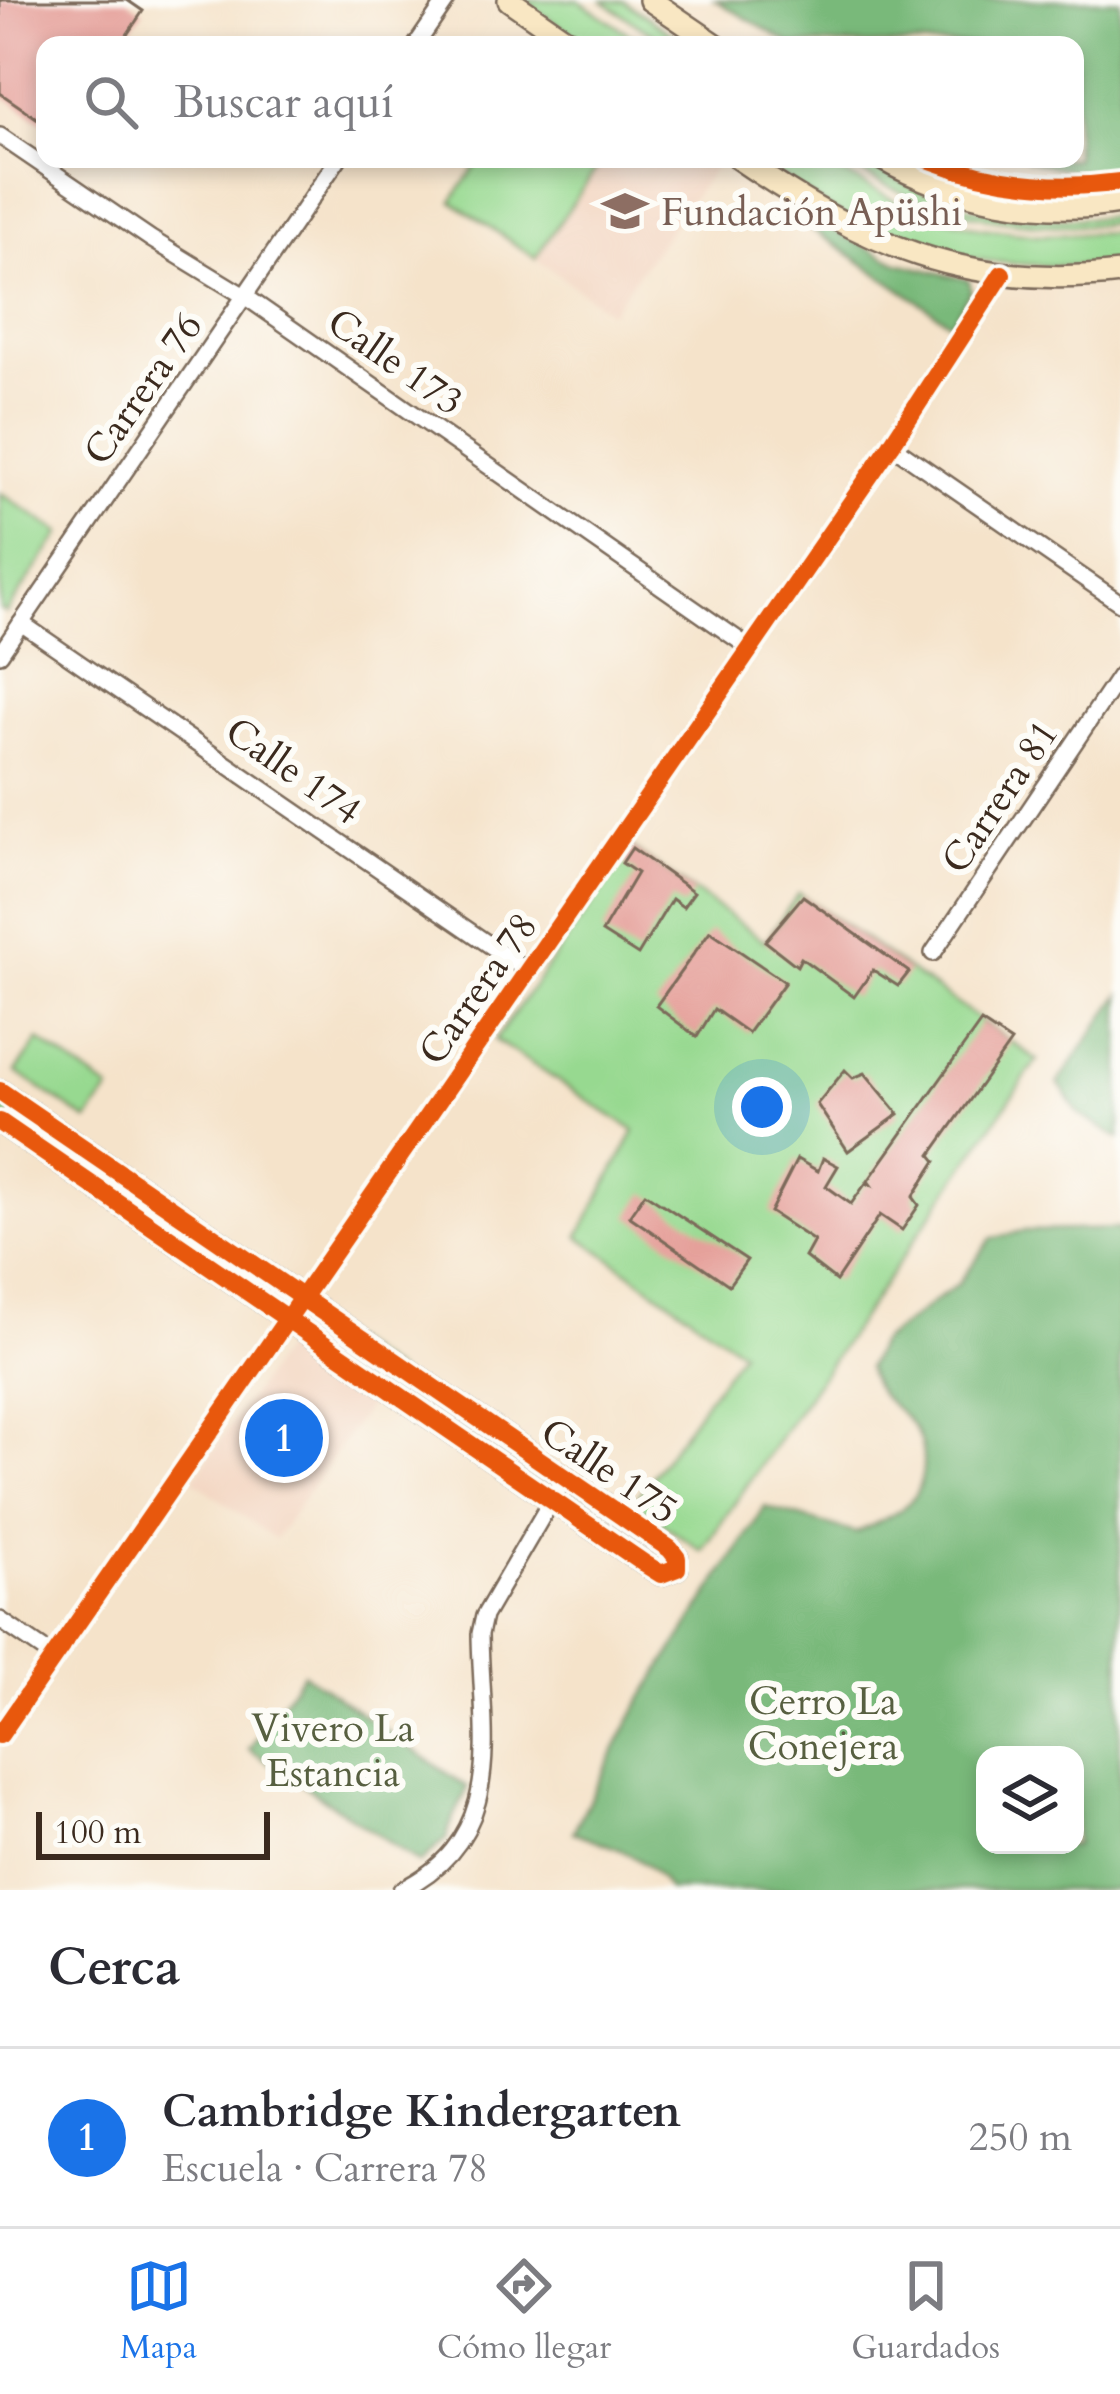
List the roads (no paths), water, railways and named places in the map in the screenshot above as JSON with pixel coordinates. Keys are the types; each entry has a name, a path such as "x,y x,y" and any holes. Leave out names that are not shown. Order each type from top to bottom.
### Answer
{"street":[{"path":"422,36 447,0"},
{"path":"509,0 561,36"},
{"path":"650,0 703,36"},
{"name":"Calle 173","path":"0,136 36,161"},
{"name":"Calle 173","path":"47,168 246,297 749,648"},
{"name":"Carrera 76","path":"0,654 332,168"},
{"path":"753,168 824,215 877,242 939,262 1002,274 1120,273"},
{"path":"902,168 937,184 1000,201 1067,207 1120,203"},
{"name":"Carrera 78","path":"0,1735 891,445 1002,274"},
{"path":"891,445 1120,603"},
{"name":"Calle 174","path":"21,623 529,972"},
{"name":"Carrera 81","path":"933,953 1120,675"},
{"name":"Calle 175","path":"0,1091 670,1549 677,1568 667,1574 655,1571 0,1122"},
{"path":"401,1890 434,1871 456,1849 481,1797 485,1768 480,1634 491,1599 564,1479"},
{"path":"0,1620 54,1657"}],"place":[{"name":"Fundación Apüshi","path":"625,211"},
{"name":"Cambridge Kindergarten","path":"284,1438"}],"park label":[{"name":"Cerro La Conejera","path":"823,1722"},
{"name":"Vivero La Estancia","path":"333,1750"}]}
